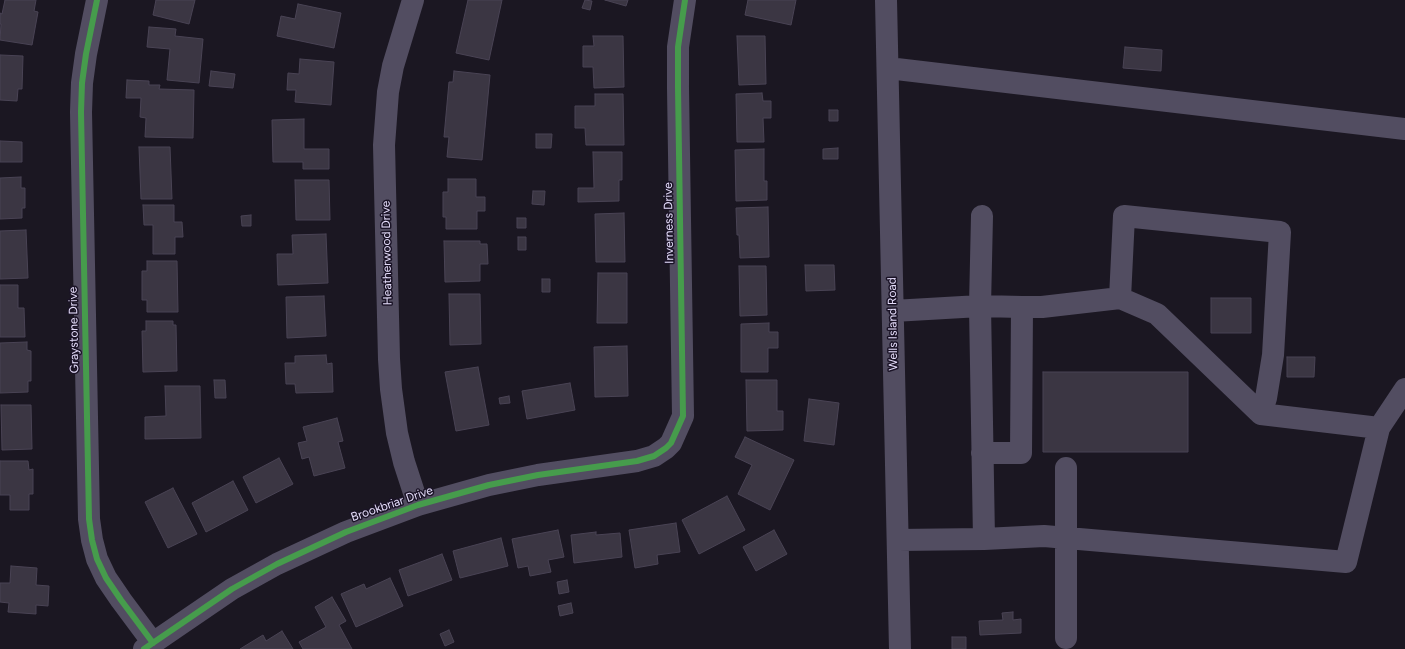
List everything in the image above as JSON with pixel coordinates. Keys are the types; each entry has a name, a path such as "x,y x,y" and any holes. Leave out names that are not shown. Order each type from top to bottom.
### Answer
{"street":[{"name":"Graystone Drive","path":"97,0 86,54 82,83 81,112 89,519 97,559 106,578 121,600 148,646"},
{"name":"Heatherwood Drive","path":"413,0 392,72 388,92 384,145 391,389 397,433 404,462 418,505"},
{"name":"Inverness Drive","path":"671,443 683,416 678,46 685,0"},
{"name":"Wells Island Road","path":"886,0 900,649"},
{"path":"888,68 1405,129"},
{"path":"982,216 980,306 984,539"},
{"path":"1120,298 1124,216 1280,232 1273,355 1266,398 1261,414"},
{"path":"893,311 980,306 1042,307 1120,298 1157,314 1261,414 1378,428"},
{"path":"982,453 1021,453 1022,307"},
{"path":"898,540 984,539 1044,536 1346,562 1378,428 1405,389"},
{"name":"Brookbriar Drive","path":"148,646 232,589 277,564 346,532 418,505 489,485 538,475 637,461 654,456 671,443"},
{"path":"1066,468 1066,638"}],"building":[{"path":"5,0 36,0 34,11 38,12 32,45 0,40 0,13 2,14"},
{"path":"156,0 195,0 189,24 153,15"},
{"path":"468,0 502,0 489,60 456,53"},
{"path":"585,0 592,1 590,10 582,8"},
{"path":"605,0 628,0 626,6"},
{"path":"748,0 796,0 791,25 745,15"},
{"path":"298,4 341,13 334,48 277,36 281,16 295,19"},
{"path":"149,27 176,29 175,36 203,39 199,83 167,80 170,49 147,47"},
{"path":"593,36 623,36 624,87 594,88 593,67 583,67 583,46 594,46"},
{"path":"737,36 765,36 766,84 739,85"},
{"path":"1125,47 1162,50 1161,71 1123,68"},
{"path":"0,55 23,56 22,89 18,89 17,101 0,100"},
{"path":"300,59 334,62 331,105 295,102 296,90 287,90 288,73 299,74"},
{"path":"211,71 235,74 233,88 209,86"},
{"path":"454,71 490,75 482,160 447,157 449,137 444,137 449,82 453,82"},
{"path":"127,80 149,81 149,85 160,85 159,89 194,90 193,138 145,137 146,118 140,117 141,98 126,98"},
{"path":"762,93 763,101 771,101 771,118 763,118 764,142 737,142 736,94"},
{"path":"595,94 623,94 624,145 586,145 585,128 575,128 575,106 595,106"},
{"path":"829,110 838,110 838,121 829,121"},
{"path":"304,119 304,149 329,149 329,169 303,169 303,162 273,162 272,120"},
{"path":"536,134 552,134 551,148 536,148"},
{"path":"0,141 22,142 22,162 0,162"},
{"path":"139,147 170,147 172,199 141,199"},
{"path":"838,148 838,159 823,159 823,149"},
{"path":"764,149 764,181 767,181 767,200 736,201 735,150"},
{"path":"593,152 622,152 622,180 619,180 619,201 578,202 578,188 594,188"},
{"path":"21,177 21,188 25,188 25,208 22,208 22,218 0,219 0,178"},
{"path":"448,179 476,179 476,197 485,197 485,211 477,211 477,229 446,229 446,217 443,217 443,192 448,192"},
{"path":"295,180 329,180 330,220 296,220"},
{"path":"533,191 545,191 544,205 532,204"},
{"path":"143,205 174,205 174,222 182,222 183,237 175,237 175,254 153,254 153,225 144,225"},
{"path":"768,207 769,257 740,258 736,208"},
{"path":"624,213 625,262 596,262 595,214"},
{"path":"251,215 251,226 242,226 241,216"},
{"path":"517,218 526,218 526,228 517,228"},
{"path":"26,230 28,278 0,279 0,231"},
{"path":"326,234 328,283 278,285 277,254 293,254 292,235"},
{"path":"518,237 526,237 526,250 518,250"},
{"path":"444,241 480,241 480,244 487,244 488,264 480,264 480,281 445,282"},
{"path":"147,261 177,261 178,312 147,312 147,300 142,300 142,271 147,271"},
{"path":"805,265 834,265 835,290 806,291"},
{"path":"739,266 766,266 767,315 740,316"},
{"path":"598,273 627,273 627,323 597,323"},
{"path":"542,279 550,279 550,292 542,292"},
{"path":"0,285 18,285 18,308 24,308 25,337 0,337"},
{"path":"449,294 480,294 481,344 450,345"},
{"path":"324,296 326,336 287,338 286,297"},
{"path":"1211,298 1251,298 1251,333 1211,333"},
{"path":"146,321 173,321 173,325 176,325 177,371 143,372 142,331 146,331"},
{"path":"769,323 769,332 778,332 778,348 768,348 768,372 741,372 741,324"},
{"path":"27,342 27,350 31,351 31,381 28,381 28,392 0,393 0,343"},
{"path":"627,346 628,396 595,397 594,347"},
{"path":"326,355 327,364 332,363 333,392 296,393 295,384 286,384 285,363 295,363 295,356"},
{"path":"1287,357 1315,357 1314,377 1287,377"},
{"path":"478,367 489,425 456,431 445,372"},
{"path":"1043,372 1188,372 1188,452 1043,452"},
{"path":"214,380 225,380 226,398 215,398"},
{"path":"746,380 777,380 777,411 783,411 783,430 747,431"},
{"path":"570,383 575,410 527,419 522,391"},
{"path":"165,386 200,386 201,438 145,439 145,417 166,416"},
{"path":"509,396 510,403 500,404 499,398"},
{"path":"809,399 839,403 834,445 804,441"},
{"path":"1,405 31,405 32,449 2,450"},
{"path":"337,418 343,441 338,442 345,468 314,476 309,457 302,459 298,443 307,441 303,427"},
{"path":"745,437 794,460 770,510 738,494 752,465 735,457"},
{"path":"279,458 293,484 256,503 243,477"},
{"path":"0,461 28,461 29,470 33,469 33,494 29,494 29,510 10,510 10,495 0,495"},
{"path":"233,481 248,510 206,532 192,503"},
{"path":"173,488 197,534 168,548 145,502"},
{"path":"727,496 745,530 699,554 682,520"},
{"path":"676,523 680,552 657,555 658,564 635,568 629,530"},
{"path":"558,530 564,557 548,560 551,572 530,576 528,566 518,568 512,539"},
{"path":"774,530 787,554 756,571 743,547"},
{"path":"596,532 596,535 620,533 622,557 574,563 571,535"},
{"path":"501,538 508,566 460,578 453,551"},
{"path":"442,554 452,580 408,596 399,570"},
{"path":"11,566 37,568 36,585 49,586 48,606 36,605 36,614 8,612 9,603 0,602 0,583 10,583"},
{"path":"390,578 403,606 356,627 341,594 364,584 366,589"},
{"path":"567,580 569,592 559,594 557,582"},
{"path":"332,597 346,621 339,625 352,649 303,649 299,642 326,627 315,607"},
{"path":"571,603 573,613 560,616 558,606"},
{"path":"1013,612 1013,620 1021,619 1021,633 980,635 979,621 1003,620 1002,613"},
{"path":"449,630 454,642 445,646 440,634"},
{"path":"282,631 293,649 240,649 263,635 266,641"},
{"path":"952,637 966,637 966,649 952,649"}],"cycle path":[{"path":"97,0 86,54 82,83 81,112 89,519 97,559 106,578 153,643"},
{"path":"144,649 232,589 277,564 346,532 418,505 489,485 538,475 637,461 654,456 671,443 683,416 678,47 685,0"}]}
